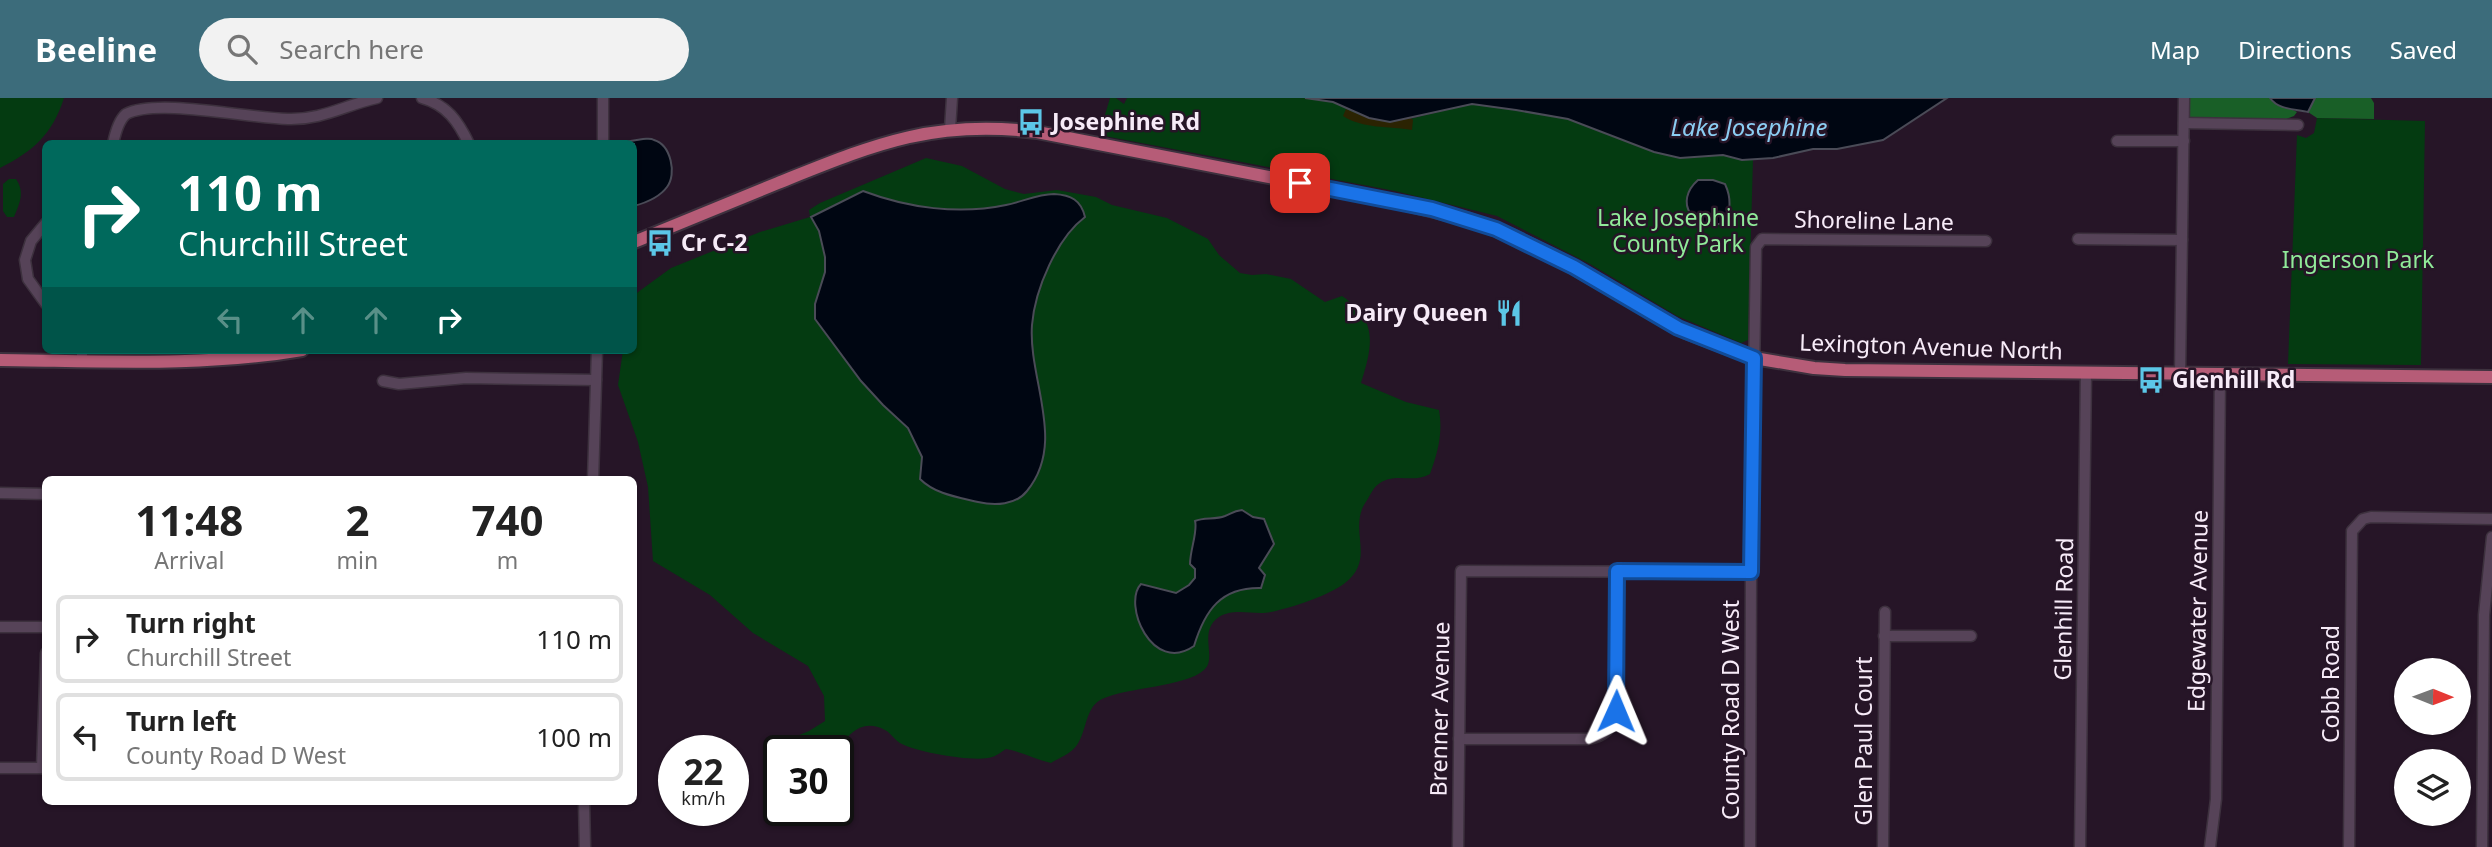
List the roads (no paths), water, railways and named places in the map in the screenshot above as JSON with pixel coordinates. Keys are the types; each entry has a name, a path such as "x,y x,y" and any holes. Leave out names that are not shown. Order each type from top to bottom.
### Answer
{"main road":[{"name":"Lexington Avenue North","path":"637,241 856,152 907,136 986,127 1037,132 1451,214 1496,229 1541,250 1678,328 1754,358 1814,368 2492,377"},
{"path":"0,360 77,356 192,361 262,354"}],"street":[{"path":"115,140 124,115 140,104 149,102 202,103 267,117 307,118 329,114 377,98"},
{"path":"422,98 446,108 459,122 467,140"},
{"path":"603,98 603,140"},
{"path":"950,129 952,98"},
{"path":"2180,374 2184,98"},
{"path":"2184,123 2298,125"},
{"path":"2117,141 2184,141"},
{"path":"41,289 28,279 26,260 31,241 42,228"},
{"name":"County Road D West","path":"1749,847 1756,247 1762,239"},
{"name":"Shoreline Lane","path":"1762,239 1986,241"},
{"path":"2078,239 2182,240"},
{"path":"593,476 597,354"},
{"name":"Glenhill Road","path":"2080,847 2086,372"},
{"name":"Edgewater Avenue","path":"2210,847 2216,799 2220,374"},
{"path":"383,381 399,384 466,378 596,380"},
{"path":"0,493 42,494"},
{"name":"Cobb Road","path":"2349,847 2352,531 2357,523 2371,517 2492,519"},
{"path":"2482,847 2484,615 2492,537"},
{"name":"Brenner Avenue","path":"1458,847 1461,571 1617,571"},
{"path":"1459,738 1587,739 1601,736 1608,731 1616,711 1617,571 1751,572"},
{"name":"Glen Paul Court","path":"1883,847 1885,612"},
{"path":"0,627 42,627"},
{"name":"Glen Paul Court","path":"1884,636 1971,636"},
{"path":"0,768 42,768"},
{"path":"584,805 585,847"}],"water":[{"name":"Lake Josephine","path":"1305,98 1947,98 1883,140 1837,149 1813,149 1773,158 1742,160 1723,155 1680,158 1654,152 1568,119 1516,110 1472,104 1390,122 1369,118 1333,102"},
{"path":"2270,98 2315,98 2308,112 2282,107"},
{"path":"653,139 660,143 671,160 672,168 667,187 647,202 637,205 637,140"},
{"path":"1698,180 1713,180 1725,184 1729,204 1724,223 1703,223 1690,213 1687,197"},
{"path":"863,191 898,202 934,208 988,208 1054,194 1070,197 1081,206 1085,217 1065,238 1049,265 1034,311 1032,346 1043,410 1044,452 1039,472 1027,491 1011,502 991,504 954,496 939,492 920,479 922,457 908,428 861,381 815,319 815,304 825,272 825,257 819,231 811,217"},
{"path":"1242,510 1253,517 1264,519 1274,544 1259,568 1265,575 1261,588 1225,596 1209,612 1194,646 1179,652 1165,651 1154,644 1138,620 1136,594 1141,584 1176,593 1189,585 1195,578 1195,569 1190,564 1195,521"}],"place":[{"name":"Josephine Rd","path":"1031,122"},
{"name":"Cr C-2","path":"660,243"},
{"name":"Dairy Queen","path":"1509,313"},
{"name":"Glenhill Rd","path":"2151,380"}],"park label":[{"name":"Lake Josephine County Park","path":"1678,231"},
{"name":"Ingerson Park","path":"2358,260"}]}
